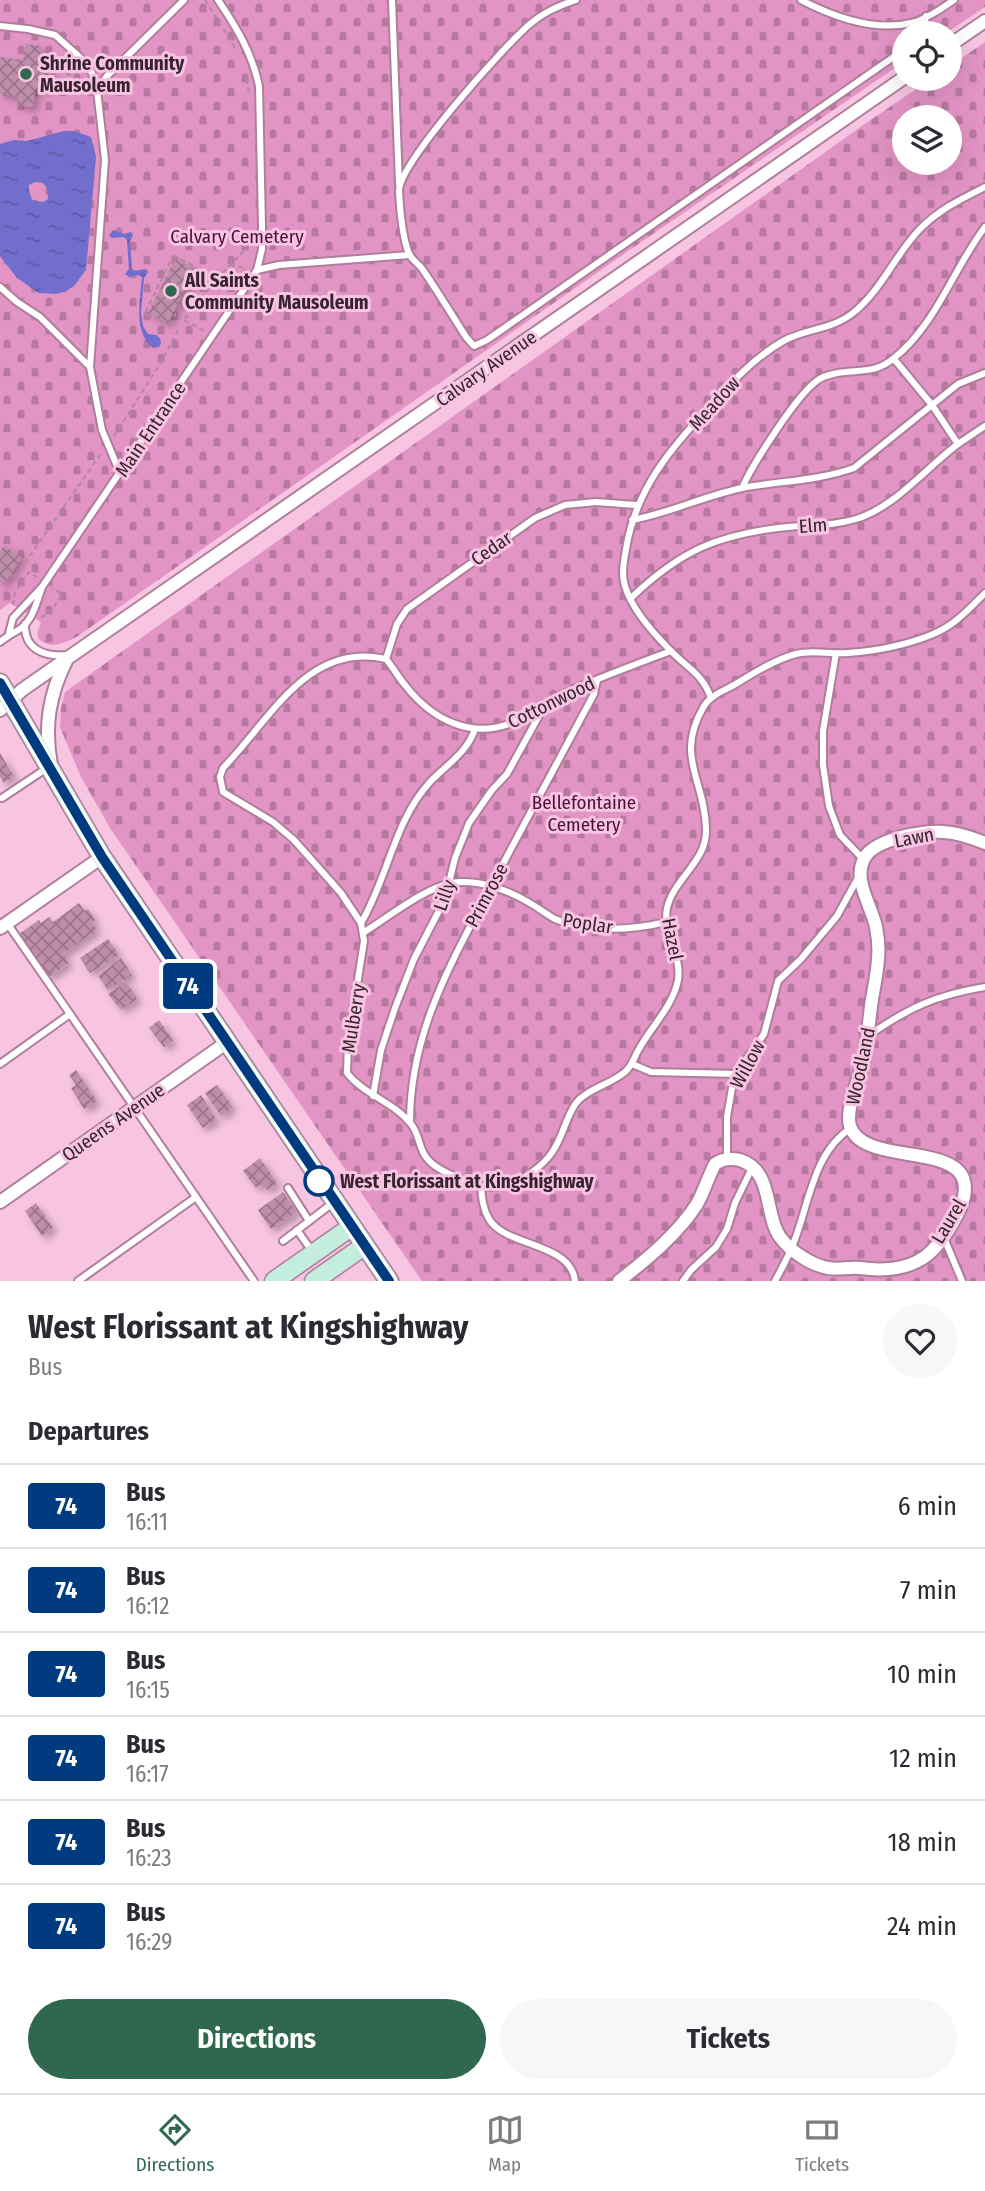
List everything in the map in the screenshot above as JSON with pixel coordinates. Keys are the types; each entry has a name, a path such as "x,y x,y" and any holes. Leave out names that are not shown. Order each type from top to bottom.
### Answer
{"main road":[{"path":"0,683 5,705 51,771 102,857 388,1281"},
{"path":"274,1281 351,1227"},
{"path":"314,1281 364,1246"}],"street":[{"path":"962,38 985,22"},
{"name":"Calvary Avenue","path":"5,705 71,656 892,86"},
{"path":"51,771 47,737 48,710 55,684 71,656"},
{"name":"Lawn","path":"863,859 891,840 911,835 944,832 985,844"},
{"path":"4,926 102,857"},
{"path":"860,874 863,859"},
{"name":"Woodland","path":"851,1128 850,1110 864,1058 878,958 876,928 860,874"},
{"name":"Queens Avenue","path":"0,1202 226,1043"},
{"name":"Laurel","path":"752,1168 764,1184 779,1236 804,1259 827,1268 901,1268 925,1256 943,1236 966,1194 964,1175 957,1166 942,1161 878,1148 853,1133 851,1128"},
{"path":"619,1281 671,1235 696,1204 715,1164 727,1159 744,1162 752,1168"}],"lane":[{"path":"97,90 107,76 184,0"},
{"path":"218,0 245,41 259,86 262,249 257,270 279,265 410,255"},
{"path":"391,0 400,209 410,255 474,346 892,58"},
{"path":"399,186 412,162 457,103 506,48 531,23 559,5 576,0"},
{"path":"801,0 847,19 878,25 911,23 954,0"},
{"path":"925,21 926,16"},
{"path":"0,26 55,35 83,60 92,73 97,90 105,160 90,367 102,430 120,473"},
{"name":"Meadow","path":"711,698 706,685 695,671 671,651 638,611 625,585 623,565 636,505 666,456 740,373 785,340 840,322 856,311 918,231 940,211 985,187"},
{"path":"742,488 748,473 784,421 819,379 835,373 875,369 894,359 922,328 985,227"},
{"name":"Main Entrance","path":"9,633 13,618 43,587 257,270"},
{"path":"0,286 17,302 40,317 90,367"},
{"path":"894,359 932,405 958,444"},
{"path":"632,520 655,516 693,501 742,488 835,475 854,468 958,384 985,373"},
{"name":"Elm","path":"631,598 670,565 705,544 742,532 835,524 858,519 883,505 958,444 985,426"},
{"name":"Cedar","path":"386,659 397,624 407,609 535,518 565,505 596,502 636,505"},
{"name":"Main Entrance","path":"0,642 25,624 43,587"},
{"path":"711,698 769,664 796,654 888,647 929,636 953,625 985,593"},
{"path":"25,624 27,639 36,650 52,656 71,656"},
{"name":"Cottonwood","path":"386,659 420,702 442,719 466,728 488,731 506,725 565,693 671,651"},
{"path":"836,653 822,731 822,765 829,806 840,835 863,859"},
{"name":"Mulberry","path":"386,659 367,654 347,656 328,663 296,685 223,768 220,784 223,792 273,822 294,839 341,892 361,923 364,941 348,1042 347,1073 358,1086 394,1108 410,1122"},
{"name":"Primrose","path":"410,1122 410,1094 415,1060 437,993 594,695 597,680"},
{"name":"Hazel","path":"481,1187 507,1185 531,1173 553,1152 577,1102 625,1072 672,996 677,981 678,963 666,922 667,906 698,859 704,845 707,830 703,800 693,771 690,743 704,706 711,698"},
{"name":"Lilly","path":"373,1096 381,1050 395,1008 414,959 445,898 469,823 507,774 540,714 539,708"},
{"path":"361,923 372,904 409,811 429,783 471,741 475,729"},
{"path":"2,798 51,771"},
{"name":"Willow","path":"727,1159 727,1117 732,1088 764,1034 778,981 801,959 837,916 860,874"},
{"name":"Poplar","path":"363,933 432,889 449,884 475,883 503,888 556,920 597,929 640,929 666,922"},
{"path":"4,926 70,1014 254,1281"},
{"path":"867,1037 897,1016 930,999 985,987"},
{"path":"0,1064 70,1014"},
{"path":"632,1064 651,1072 738,1074"},
{"path":"410,1122 425,1157 448,1173 481,1187 483,1204 490,1221 500,1230 550,1251 569,1267 575,1281"},
{"name":"Woodland","path":"775,1281 792,1248 817,1172 836,1139 851,1128"},
{"path":"683,1281 716,1247 727,1229 735,1203 752,1168"},
{"path":"288,1188 309,1221"},
{"path":"78,1281 197,1198"},
{"path":"283,1241 334,1202"},
{"path":"297,1230 313,1253"},
{"path":"943,1236 962,1281"}],"path":[{"path":"205,0 241,59"},
{"path":"64,84 76,84 77,79 65,74"},
{"path":"51,77 64,80"},
{"path":"247,77 250,96"},
{"path":"185,319 248,244 253,230"},
{"path":"173,256 196,267 197,271 175,315 170,325 145,313 173,256"},
{"path":"229,265 257,270"},
{"path":"175,315 213,336"},
{"path":"15,577 160,364 178,330"},
{"path":"10,574 22,582"}],"green space":[{"name":"Calvary Cemetery","path":"0,0 985,0 985,7 962,22 892,21 892,70 78,636 63,643 48,644 39,639 37,634 41,622 10,603 0,610"},
{"name":"Bellefontaine Cemetery","path":"985,42 985,1281 422,1281 110,828 81,777 60,727 65,692 892,105 892,175 962,175 962,105 893,105 913,91 962,91 962,58"}],"water":[{"path":"74,131 91,137 96,157 86,270 74,286 56,294 39,293 17,278 0,256 0,144 14,140 27,141","holes":["35,182 43,183 47,188 48,199 43,202 32,200 29,185"]},
{"path":"113,230 124,234 131,232 132,269 146,269 148,272 144,278 141,313 143,326 148,334 160,338 159,347 153,348 143,334 139,316 142,277 129,277 125,274 129,269 127,240 124,237 109,236"}],"building":[{"name":"Shrine Community Mausoleum","path":"26,44 41,46 39,62 48,63 47,69 52,70 49,86 46,85 45,90 35,89 33,107 17,105 18,97 0,94 0,57 23,60"},
{"name":"All Saints Community Mausoleum","path":"175,259 195,269 168,323 148,313"},
{"path":"4,545 22,557 3,585 0,583 0,551"},
{"path":"0,753 14,776 4,783 0,777"},
{"path":"79,903 85,911 88,909 95,920 92,922 97,930 63,954 69,963 49,977 19,934 39,920 41,923 49,917 53,922"},
{"path":"108,939 119,955 90,973 80,958"},
{"path":"121,958 132,975 108,990 98,976"},
{"path":"126,982 136,1000 121,1010 108,994"},
{"path":"159,1020 173,1041 164,1047 149,1028"},
{"path":"76,1070 97,1101 84,1109 71,1088 76,1085 69,1075"},
{"path":"217,1085 233,1107 221,1116 205,1093"},
{"path":"201,1095 216,1119 203,1128 187,1105"},
{"path":"260,1158 277,1183 268,1190 262,1184 256,1188 243,1171"},
{"path":"283,1192 297,1212 271,1229 258,1210"},
{"path":"36,1203 53,1228 42,1236 25,1211"}],"bus line":[{"name":"74","path":"0,683 102,857 389,1281"}],"place":[{"name":"Shrine Community Mausoleum","path":"26,74"},
{"name":"All Saints Community Mausoleum","path":"171,291"},
{"name":"West Florissant at Kingshighway","path":"319,1181"}]}
